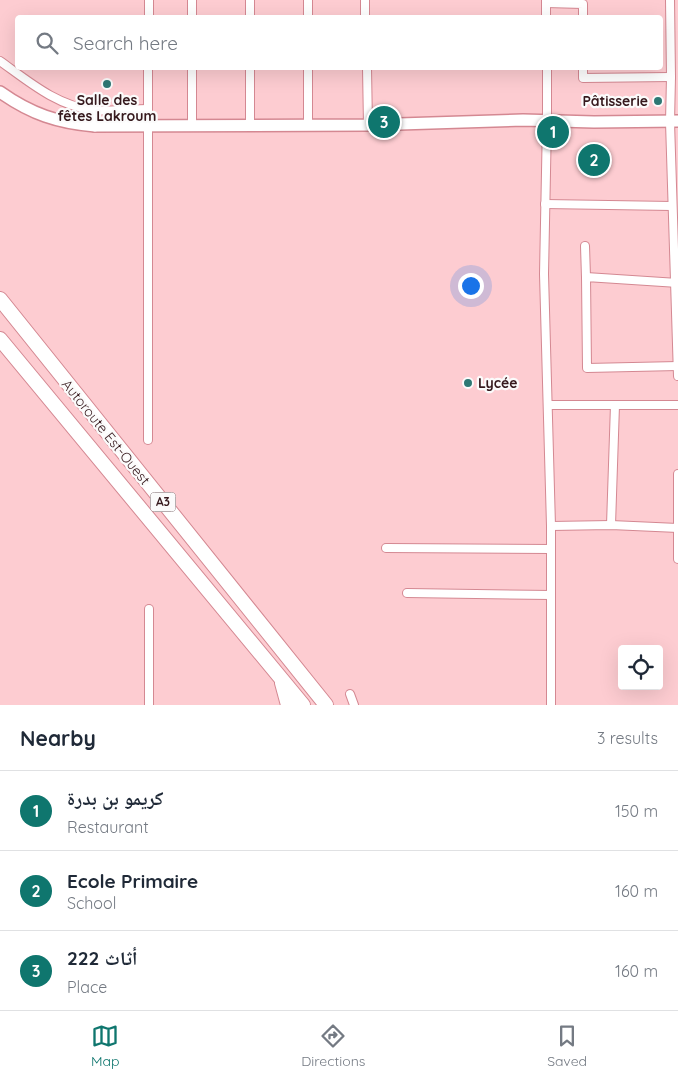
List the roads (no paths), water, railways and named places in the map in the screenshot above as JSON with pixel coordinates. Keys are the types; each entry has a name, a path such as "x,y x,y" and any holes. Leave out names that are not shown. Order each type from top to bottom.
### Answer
{"highway":[{"name":"Autoroute Est-Ouest","path":"0,299 326,705"},
{"name":"Autoroute Est-Ouest","path":"0,339 303,705"},
{"path":"280,677 288,705"}],"main road":[{"path":"0,92 16,104 41,115 68,122 96,126 368,125 523,120 674,121"},
{"path":"88,109 96,126"}],"street":[{"path":"149,0 149,15"},
{"path":"192,0 192,15"},
{"path":"250,0 250,15"},
{"path":"308,0 308,15"},
{"path":"365,0 365,15"},
{"path":"670,0 674,121 672,206 677,283 678,376"},
{"path":"546,15 546,2 583,4 583,15"},
{"path":"0,61 45,92 66,102 88,109 148,109"},
{"path":"148,70 148,440"},
{"path":"192,70 192,125"},
{"path":"250,70 250,125"},
{"path":"308,70 308,125"},
{"path":"366,70 368,125"},
{"path":"547,70 548,121 544,274 551,526 551,705"},
{"path":"583,70 583,78 672,77"},
{"path":"545,204 672,206"},
{"path":"585,246 587,368 678,366"},
{"path":"586,277 677,283"},
{"path":"548,405 678,405"},
{"path":"611,525 615,405"},
{"path":"678,474 678,559"},
{"path":"551,526 611,525 678,528"},
{"path":"386,548 551,549"},
{"path":"407,593 551,595"},
{"path":"148,705 149,609"},
{"path":"350,694 354,705"}],"place":[{"name":"Salle des fêtes Lakroum","path":"107,84"},
{"name":"Pâtisserie","path":"658,101"},
{"name":"أثاث 222","path":"384,122"},
{"name":"كريمو بن بدرة","path":"553,132"},
{"name":"Ecole Primaire","path":"594,160"},
{"name":"Lycée","path":"468,383"}]}
